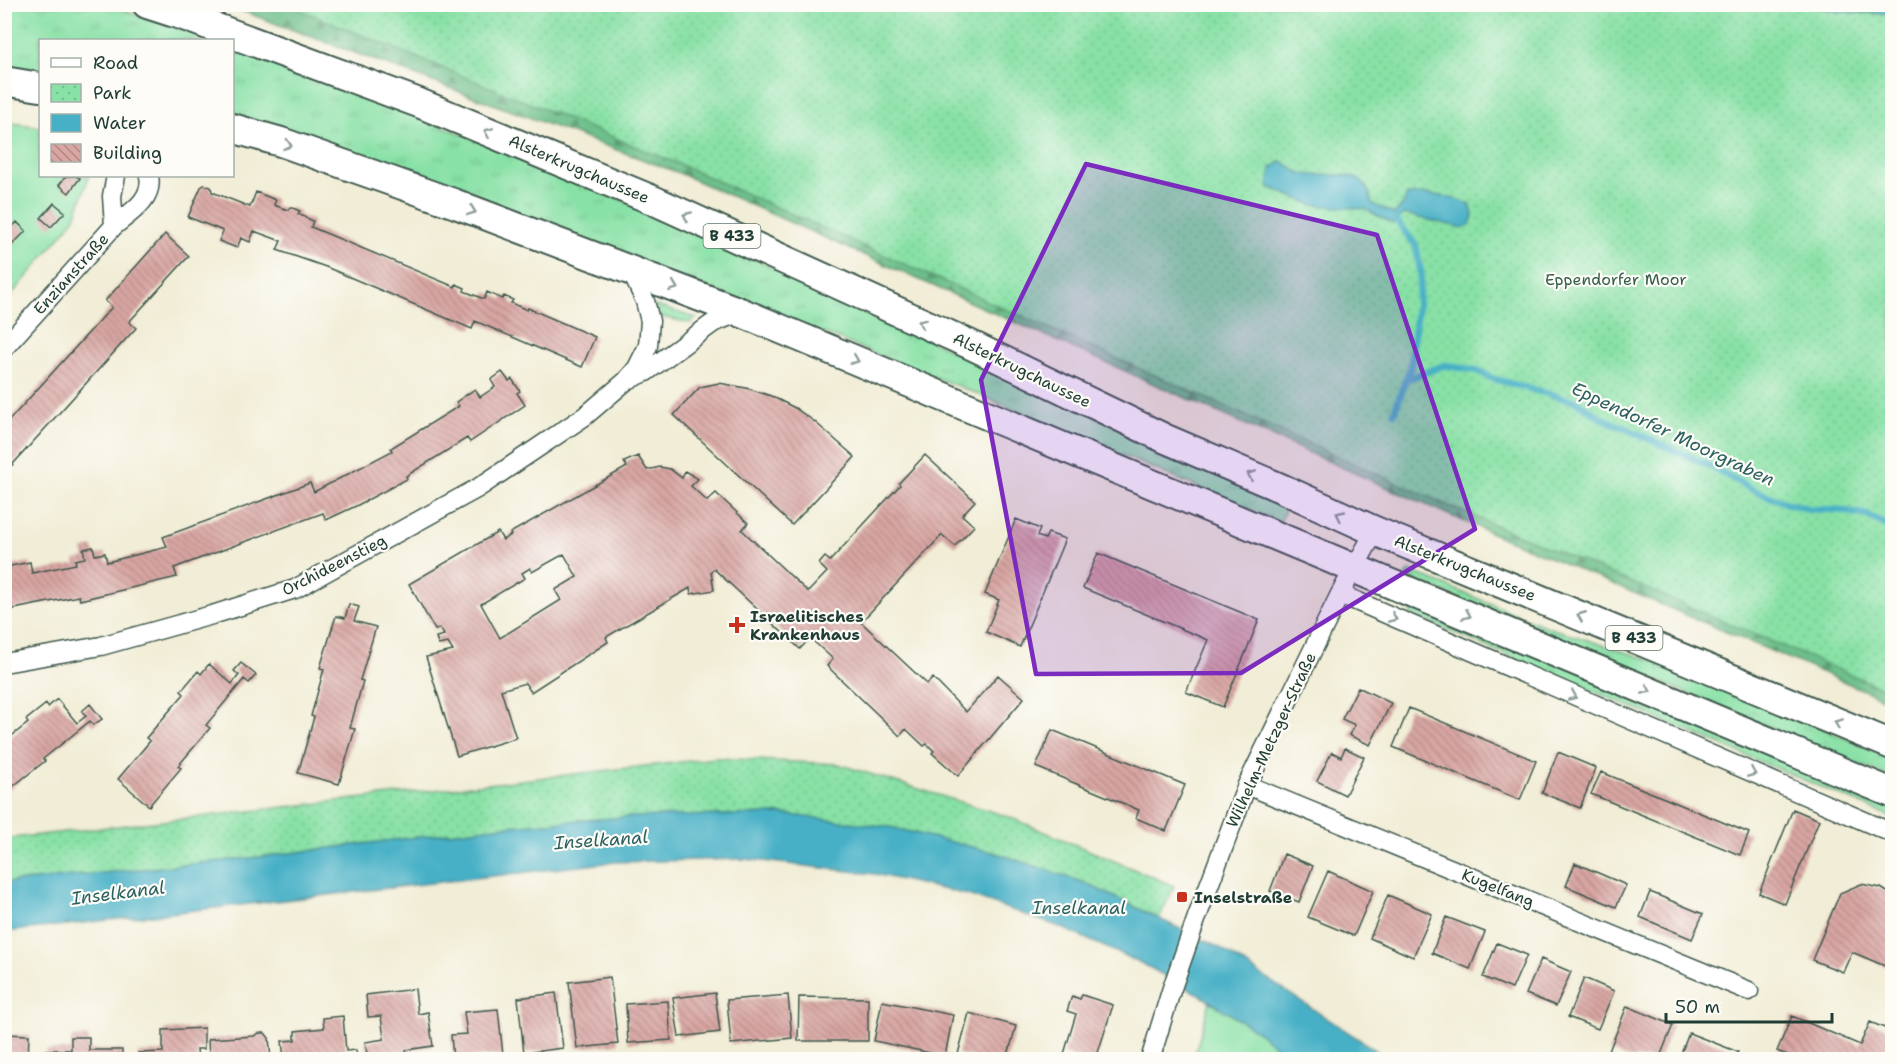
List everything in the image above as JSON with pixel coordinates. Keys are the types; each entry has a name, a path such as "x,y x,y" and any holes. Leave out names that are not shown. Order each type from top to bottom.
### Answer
{"main road":[{"name":"Alsterkrugchaussee","path":"147,4 419,103 655,201 969,344 1166,439 1375,531 1893,745"},
{"path":"4,81 39,87"},
{"path":"234,129 281,142 436,198 740,312 1893,793"}],"street":[{"name":"Enzianstraße","path":"114,226 112,196 116,177"},
{"name":"Enzianstraße","path":"4,348 114,226 145,198 150,188 149,177"},
{"name":"Orchideenstieg","path":"4,663 101,646 295,589 478,488 585,416 626,381 641,361 648,345 650,329 645,301 631,271"},
{"name":"Orchideenstieg","path":"626,381 646,372 713,323 740,312"},
{"name":"Wilhelm-Metzger-Straße","path":"1150,1059 1197,917 1247,785 1340,594 1375,531"},
{"path":"1340,594 1893,833"},
{"name":"Kugelfang","path":"1247,785 1749,991"}],"highlighted area":[{"path":"1086,164 1377,235 1475,529 1241,673 1036,674 981,380"}],"green space":[{"path":"4,5 108,5 210,39 39,39 39,75 5,69"},
{"path":"226,5 352,5 1892,598 1892,702 1449,515 679,173"},
{"name":"Eppendorfer Moor","path":"288,5 1892,5 1892,692 1447,505 679,164"},
{"path":"234,48 396,107 645,209 1287,505 1280,522 975,393 714,290 234,115"},
{"path":"5,122 39,127 39,177 89,177 75,218 5,302"},
{"path":"654,305 696,318 690,323 657,316"},
{"path":"1410,571 1550,628 1685,671 1892,758 1892,778 1405,576"},
{"path":"1413,600 1892,803 1892,817 1410,614"},
{"path":"716,758 838,764 1009,817 1174,886 1159,919 1085,883 996,853 890,827 780,814 626,817 496,827 251,858 5,883 4,839"},
{"path":"1210,1001 1260,1033 1289,1059 1193,1060"}],"water":[{"path":"1803,5 1892,5 1892,14 1840,12"},
{"path":"1282,161 1298,172 1309,175 1353,177 1362,182 1368,190 1372,204 1395,214 1404,203 1406,196 1430,194 1464,202 1471,206 1473,217 1469,226 1463,228 1404,214 1393,224 1365,209 1313,205 1268,187 1271,168"},
{"name":"Inselkanal","path":"780,814 890,827 996,853 1085,883 1220,948 1389,1059 1289,1059 1260,1033 1200,995 1143,964 1060,927 968,895 875,874 745,859 615,862 5,932 4,883 251,858 496,827 626,817"}],"building":[{"path":"65,177 80,178 69,193 59,185"},
{"path":"204,185 211,187 212,192 250,207 256,192 276,200 274,205 300,211 298,214 313,221 311,227 455,287 456,284 465,288 464,291 484,299 487,292 502,299 504,296 513,300 511,303 595,337 582,367 475,321 472,329 326,267 277,250 281,241 254,231 250,242 241,238 237,248 219,241 223,231 188,217"},
{"path":"54,203 65,212 51,227 41,218"},
{"path":"17,222 26,231 12,245 4,238 4,235"},
{"path":"165,234 189,256 129,322 136,328 4,474 4,426 112,307 105,301"},
{"path":"502,372 509,381 512,379 525,405 470,442 467,438 406,476 407,479 356,506 326,520 323,513 174,568 177,577 80,600 79,596 4,611 6,567 30,562 32,573 76,564 75,560 85,558 83,549 93,547 95,555 105,553 107,562 167,547 163,537 310,483 314,492 392,451 391,448 459,406 456,402 475,389 480,397 495,387 491,380"},
{"path":"719,383 771,396 795,408 815,422 855,457 792,525 674,415 700,387"},
{"path":"925,455 975,501 962,515 974,526 955,546 942,535 861,622 927,684 933,678 966,712 998,675 1024,698 958,776 932,753 934,751 927,744 924,746 906,729 900,736 827,666 833,659 810,638 800,649 714,569 711,571 714,590 691,594 690,588 606,637 608,642 531,692 525,683 501,690 516,738 457,756 426,657 453,651 448,643 438,645 436,637 444,635 440,628 435,630 409,584 498,532 503,540 511,535 510,533 627,467 624,462 638,456 647,470 660,467 670,469 682,478 685,471 698,479 691,486 707,501 716,493 748,523 742,530 808,592 827,572 819,564 825,557 830,561 900,485 899,483","holes":["564,554 577,577 555,590 561,600 500,638 481,604 525,578 522,573 530,568 532,572"]},
{"path":"1016,519 1040,529 1037,536 1045,539 1048,533 1065,539 1020,647 986,632 999,600 985,594"},
{"path":"1098,553 1259,620 1223,707 1186,692 1208,640 1083,588"},
{"path":"349,604 359,607 354,621 376,627 360,680 363,681 350,728 355,729 339,784 298,773 314,717 311,716 324,669 320,668 336,616 345,618"},
{"path":"241,663 256,675 249,683 244,679 206,725 210,728 149,806 118,779 150,741 146,738 184,694 181,691 198,671 201,674 209,664 232,684 239,675 234,671"},
{"path":"1358,687 1391,703 1370,745 1349,735 1355,725 1342,719"},
{"path":"57,699 77,723 86,716 82,711 90,704 102,719 93,725 90,721 43,759 45,761 6,792 4,797 4,742 28,723 26,720 46,704 48,707"},
{"path":"1409,708 1536,761 1520,800 1393,747"},
{"path":"1052,730 1185,785 1166,831 1136,818 1139,810 1036,767"},
{"path":"1345,748 1364,757 1345,795 1317,781 1332,752 1341,757"},
{"path":"1558,752 1596,768 1580,808 1542,793"},
{"path":"1601,772 1749,833 1740,855 1591,794"},
{"path":"1793,809 1819,820 1785,904 1759,893"},
{"path":"1284,854 1313,866 1299,902 1270,891"},
{"path":"1575,863 1626,885 1616,907 1566,886"},
{"path":"1328,871 1373,891 1354,936 1308,917"},
{"path":"1861,884 1881,888 1892,895 1892,969 1852,952 1843,972 1812,960 1840,893"},
{"path":"1650,892 1703,914 1692,939 1640,917"},
{"path":"1388,895 1432,914 1413,957 1370,938"},
{"path":"1446,917 1485,932 1470,969 1432,953"},
{"path":"1497,943 1527,955 1512,989 1483,977"},
{"path":"1541,959 1571,972 1556,1006 1526,994"},
{"path":"610,977 618,1044 577,1048 569,982"},
{"path":"1584,978 1614,991 1598,1029 1568,1017"},
{"path":"415,989 418,1014 428,1012 433,1046 406,1050 407,1059 368,1059 365,1042 384,1039 381,1016 368,1017 366,995"},
{"path":"556,993 563,1048 524,1053 518,998"},
{"path":"715,993 720,1032 679,1037 673,998"},
{"path":"788,995 792,1038 731,1044 727,1000"},
{"path":"1082,995 1113,1005 1096,1059 1080,1059 1064,1054 1076,1014 1067,1011 1072,996 1080,999"},
{"path":"799,997 868,998 868,1041 798,1041"},
{"path":"668,1001 671,1040 628,1043 626,1004"},
{"path":"882,1001 953,1015 945,1056 874,1041"},
{"path":"1627,1006 1673,1025 1659,1059 1629,1059 1609,1051"},
{"path":"498,1009 503,1055 453,1059 451,1035 467,1034 464,1012"},
{"path":"969,1013 1016,1026 1007,1059 978,1059 958,1054"},
{"path":"343,1016 346,1051 356,1050 357,1059 284,1059 282,1041 295,1040 295,1031 324,1028 323,1018"},
{"path":"1792,1016 1860,1045 1870,1022 1892,1031 1892,1059 1797,1059 1777,1051"},
{"path":"204,1028 204,1049 197,1049 198,1059 138,1059 138,1053 163,1052 163,1030"},
{"path":"265,1033 269,1038 271,1059 209,1059 208,1039 254,1036"},
{"path":"1689,1033 1738,1052 1735,1059 1679,1059"},
{"path":"4,1034 29,1035 28,1059 4,1059"},
{"path":"71,1037 89,1037 89,1050 122,1050 122,1059 46,1059 46,1050 71,1050"}],"waterway":[{"name":"Eppendorfer Moorgraben","path":"1394,413 1411,365 1421,274 1416,246 1397,221"},
{"name":"Eppendorfer Moorgraben","path":"1407,379 1445,365 1479,371 1491,378 1577,402 1602,418 1712,467 1751,489 1786,503 1810,509 1839,510 1866,515 1890,527 1892,531"}],"place":[{"name":"Israelitisches Krankenhaus","path":"737,625"},
{"name":"Inselstraße","path":"1182,897"}]}
